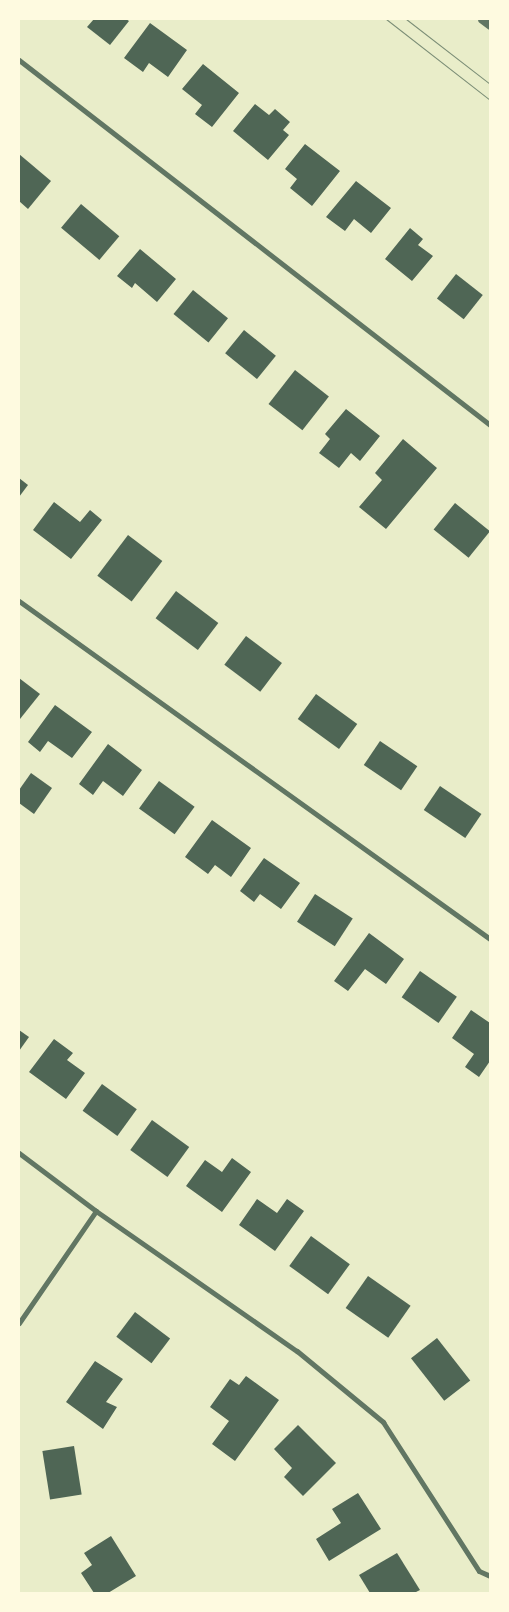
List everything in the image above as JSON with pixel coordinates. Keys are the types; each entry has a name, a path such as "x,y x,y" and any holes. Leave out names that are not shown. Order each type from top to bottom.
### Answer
{"street":[{"path":"482,19 490,26"},
{"path":"19,60 490,425"},
{"path":"19,601 490,939"},
{"path":"19,1153 96,1211 297,1351 383,1422 479,1571 490,1576"},
{"path":"19,1323 96,1211"}],"building":[{"path":"94,19 126,19 129,21 110,45 87,27"},
{"path":"150,23 187,50 168,77 149,63 143,72 124,58"},
{"path":"203,64 239,93 212,127 195,114 202,105 182,89"},
{"path":"255,104 269,115 275,109 290,122 283,130 289,135 268,160 233,131"},
{"path":"305,144 340,171 312,206 290,188 297,179 285,169"},
{"path":"19,154 51,181 28,209 19,201"},
{"path":"356,181 391,208 371,233 354,219 345,231 326,217"},
{"path":"81,204 119,236 99,260 61,228"},
{"path":"410,228 423,239 418,245 433,256 412,281 385,259"},
{"path":"140,249 176,279 157,302 135,283 132,288 117,276"},
{"path":"456,274 483,295 464,319 437,298"},
{"path":"193,290 228,318 208,342 173,314"},
{"path":"244,330 276,356 257,379 225,353"},
{"path":"295,370 329,396 302,430 269,404"},
{"path":"346,409 380,436 360,461 351,453 339,468 319,453 330,439 325,434"},
{"path":"403,439 437,468 386,529 359,507 382,480 375,473"},
{"path":"19,478 28,485 19,497"},
{"path":"54,502 80,522 90,510 102,520 71,559 33,530"},
{"path":"455,503 490,531 469,558 434,529"},
{"path":"128,535 162,561 132,602 97,576"},
{"path":"176,591 218,623 198,650 156,618"},
{"path":"246,636 282,663 260,692 224,665"},
{"path":"19,678 40,694 20,719 19,719"},
{"path":"316,694 357,724 339,749 298,719"},
{"path":"55,705 92,732 72,758 48,741 40,752 28,742"},
{"path":"380,741 417,766 401,790 364,765"},
{"path":"108,744 142,770 123,796 103,781 93,795 79,784"},
{"path":"31,773 52,788 34,814 19,803 19,790"},
{"path":"159,781 195,807 175,834 139,809"},
{"path":"440,786 481,814 465,838 424,810"},
{"path":"212,820 251,848 231,877 215,865 208,874 185,857"},
{"path":"264,858 300,883 281,909 260,894 254,902 240,891"},
{"path":"315,894 353,919 335,946 297,922"},
{"path":"369,933 404,959 386,984 365,969 348,991 334,981"},
{"path":"420,971 457,997 439,1023 402,997"},
{"path":"471,1010 490,1023 490,1061 479,1077 465,1067 474,1054 452,1038"},
{"path":"19,1030 29,1037 19,1051"},
{"path":"54,1039 73,1053 67,1060 85,1073 66,1099 29,1072"},
{"path":"102,1084 137,1109 117,1136 83,1111"},
{"path":"152,1120 189,1147 167,1177 130,1150"},
{"path":"232,1158 251,1172 222,1212 186,1186 205,1160 222,1172"},
{"path":"257,1199 277,1213 287,1199 304,1211 275,1251 239,1225"},
{"path":"311,1236 350,1264 328,1294 289,1266"},
{"path":"368,1276 411,1306 388,1338 346,1308"},
{"path":"135,1312 170,1338 151,1363 116,1337"},
{"path":"437,1338 470,1381 444,1401 411,1358"},
{"path":"95,1361 123,1379 106,1402 117,1407 103,1429 66,1402"},
{"path":"246,1376 279,1400 235,1461 212,1444 229,1421 210,1407 230,1379 239,1385"},
{"path":"298,1425 336,1463 303,1496 284,1477 292,1468 274,1449"},
{"path":"74,1446 82,1494 50,1499 42,1451"},
{"path":"358,1493 381,1529 329,1561 316,1539 341,1523 332,1509"},
{"path":"111,1536 136,1576 108,1593 94,1593 81,1573 92,1565 84,1553"},
{"path":"397,1553 420,1590 414,1593 370,1593 359,1575"}],"tram line":[{"path":"386,19 490,100"},
{"path":"406,19 490,84"}]}
